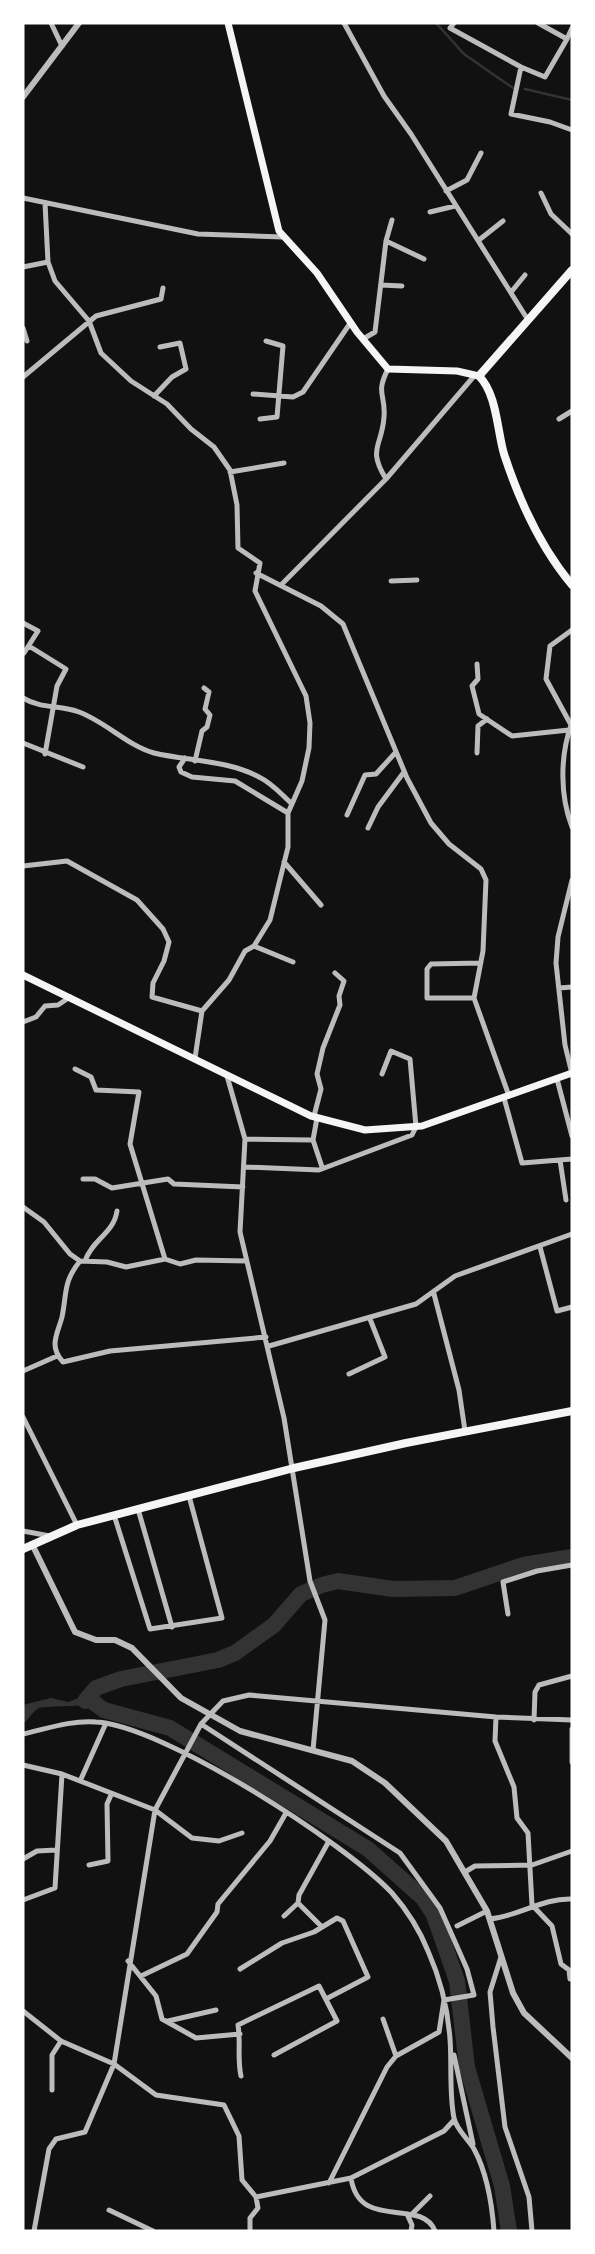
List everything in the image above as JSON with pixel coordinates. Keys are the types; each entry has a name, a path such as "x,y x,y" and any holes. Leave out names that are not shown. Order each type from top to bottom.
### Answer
{"main road":[{"path":"228,23 282,237 317,273 363,339 388,369 477,376 488,389 504,454 531,519 546,548 572,585"},
{"path":"477,376 572,270"},
{"path":"23,975 316,1117 365,1130 416,1127 572,1074"},
{"path":"23,1549 77,1525 294,1468 572,1411"}],"street":[{"path":"51,23 62,46"},
{"path":"23,97 79,23"},
{"path":"344,23 384,96 529,321"},
{"path":"454,23 450,28 521,67 545,77 572,28"},
{"path":"538,23 567,39"},
{"path":"521,67 511,114 551,122 572,130"},
{"path":"446,191 467,180 481,153"},
{"path":"541,193 551,214 572,234"},
{"path":"23,198 198,234 282,237"},
{"path":"45,203 48,262 55,281 89,321 101,353 131,381 154,396 214,447 230,472 237,505 238,548 260,563 256,573 255,591 301,681 310,723 309,748 302,781 288,813 288,847 270,920 254,946 244,951 236,971 202,1011 195,1058"},
{"path":"430,212 455,206"},
{"path":"363,339 376,332 386,241 392,220"},
{"path":"479,240 503,221"},
{"path":"386,241 424,259"},
{"path":"23,267 48,262"},
{"path":"512,291 525,275"},
{"path":"381,285 401,286"},
{"path":"23,377 96,316 161,299 163,288"},
{"path":"253,394 293,397 303,392 351,322"},
{"path":"23,328 27,341"},
{"path":"260,419 277,416 283,346 266,341"},
{"path":"154,396 172,377 186,369 180,343 160,347"},
{"path":"386,479 376,461 375,445 384,416 380,385 388,369"},
{"path":"282,584 386,479 477,376"},
{"path":"559,419 572,411"},
{"path":"230,472 284,463"},
{"path":"256,573 321,606 343,624 404,772 431,823 449,844 481,869 488,890 481,963 474,998 507,1097 522,1163 572,1159"},
{"path":"391,581 417,579"},
{"path":"23,623 38,631 24,653"},
{"path":"572,630 550,646 546,679 571,725 565,741 564,797 572,827"},
{"path":"29,646 66,668 57,686 52,706 46,754"},
{"path":"477,664 478,679 472,686 479,714 512,736 569,730"},
{"path":"195,761 202,731 207,727 210,715 205,709 209,692 204,688"},
{"path":"23,698 43,707 76,711 104,722 125,738 153,753 238,768 260,777 292,804"},
{"path":"477,753 478,726 487,719"},
{"path":"23,743 83,768"},
{"path":"347,815 365,775 376,774 396,752"},
{"path":"185,758 179,768 181,772 192,777 235,781 288,813"},
{"path":"368,828 378,807 404,772"},
{"path":"23,866 66,861 137,900 163,929 169,942 164,961 152,983 152,997 202,1011"},
{"path":"284,862 321,905"},
{"path":"572,880 558,937 556,963 565,1045 572,1074"},
{"path":"254,946 293,962"},
{"path":"474,998 427,998 427,969 431,964 481,963"},
{"path":"322,1167 313,1140 321,1089 317,1074 323,1048 340,1004 339,996 344,981 335,974"},
{"path":"559,988 572,987"},
{"path":"23,1022 36,1017 46,1006 58,1004 70,997"},
{"path":"246,1167 318,1170 412,1135 416,1127 410,1059 391,1052 382,1074"},
{"path":"75,1069 91,1077 96,1090 139,1092 131,1144 165,1259"},
{"path":"227,1076 245,1139 246,1167 240,1232 269,1346 294,1468 311,1583 325,1620 313,1750"},
{"path":"557,1079 572,1136"},
{"path":"245,1139 313,1140"},
{"path":"560,1160 566,1199"},
{"path":"83,1179 95,1179 113,1188 168,1179 174,1184 243,1187"},
{"path":"23,1207 44,1222 83,1261 126,1268 165,1259 180,1264 196,1260 247,1261"},
{"path":"117,1211 112,1228 96,1240 66,1284 61,1320 55,1329 57,1356 63,1363 110,1351 266,1337"},
{"path":"269,1346 416,1304 434,1294 455,1276 572,1234"},
{"path":"540,1247 557,1311 572,1307"},
{"path":"434,1294 459,1390 465,1431"},
{"path":"349,1374 385,1357 370,1319"},
{"path":"23,1371 57,1356"},
{"path":"23,1418 77,1525"},
{"path":"114,1516 150,1629 222,1618 188,1496"},
{"path":"138,1509 172,1627"},
{"path":"23,1531 28,1529 51,1536"},
{"path":"32,1544 75,1632 83,1638 122,1642 181,1698 253,1736 352,1761 385,1783 436,1830 465,1872 487,1911 513,1993 524,2013 572,2058"},
{"path":"508,1614 503,1581 572,1565"},
{"path":"534,1720 535,1692 539,1685 572,1676"},
{"path":"34,2231 49,2149 56,2139 85,2132 114,2064 128,1961 155,1810 201,1724 223,1702 249,1695 534,1720 572,1720"},
{"path":"496,1717 495,1741 514,1787 517,1818 528,1833 532,1865 532,1905 552,1926 561,1964 569,1970 570,1979"},
{"path":"23,1734 74,1723 106,1723 143,1732 186,1753 286,1813 329,1841 393,1894 418,1929 429,1952 444,2000 475,2151 492,2205 494,2231"},
{"path":"81,1780 106,1723"},
{"path":"201,1724 400,1853 440,1908 467,1969 474,1995 444,2000"},
{"path":"572,1729 572,1762"},
{"path":"23,1765 81,1780 111,1795 155,1810 192,1838 219,1841 242,1833"},
{"path":"23,1860 37,1852 60,1848 62,1774"},
{"path":"89,1865 108,1861 107,1804 111,1795"},
{"path":"141,1976 181,1958 193,1948 217,1912 218,1904 270,1841 286,1813"},
{"path":"284,1916 298,1903 299,1895 329,1841"},
{"path":"23,1900 55,1888 56,1850"},
{"path":"465,1872 475,1866 532,1865 572,1851"},
{"path":"490,1919 511,1917 552,1898 572,1899"},
{"path":"298,1903 322,1927"},
{"path":"457,1926 487,1911"},
{"path":"240,1969 282,1943 337,1918 343,1921 368,1977 326,1999"},
{"path":"501,1957 490,1992 493,2027 505,2127 529,2197 532,2231"},
{"path":"128,1961 161,2007 162,2019 196,2038 240,2034"},
{"path":"241,2076 237,2061 240,2034 238,2025 319,1986 337,2021 274,2054"},
{"path":"329,2183 396,2056 439,2032 444,2000"},
{"path":"167,2021 216,2010"},
{"path":"23,2011 61,2041 114,2064 156,2095 224,2105 239,2136 242,2180 256,2197 258,2208 250,2218 250,2231"},
{"path":"383,2019 396,2056"},
{"path":"450,2035 454,2120 475,2151"},
{"path":"52,2090 52,2055 61,2041"},
{"path":"256,2197 351,2178 444,2131 454,2120"},
{"path":"351,2178 355,2194 367,2205 383,2212 409,2214 427,2221 435,2231"},
{"path":"409,2214 430,2196"},
{"path":"109,2210 153,2231"},
{"path":"409,2214 411,2231"}],"shaded area":[{"path":"87,1695 111,1708 109,1717 98,1713 95,1705 39,1708 23,1724 23,1705 51,1698 68,1702"}],"waterway":[{"path":"436,23 464,54 513,88"},
{"path":"525,89 572,100"},
{"path":"85,1701 96,1688 121,1679 218,1660 235,1653 274,1625 301,1594 322,1585 338,1581 393,1589 455,1588 523,1565 572,1557"},
{"path":"93,1702 104,1710 170,1728 368,1849 423,1898 434,1915 457,1981 467,2067 502,2186 509,2231"}]}
